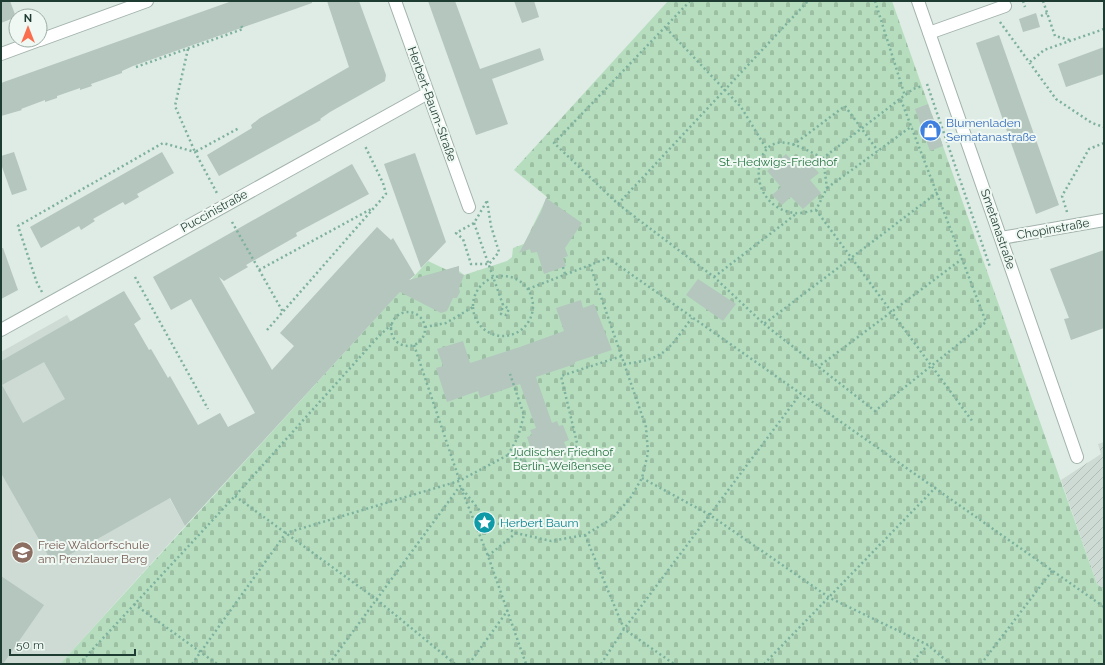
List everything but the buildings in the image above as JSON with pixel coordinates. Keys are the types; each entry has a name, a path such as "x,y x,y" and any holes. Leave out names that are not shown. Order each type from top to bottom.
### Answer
{"street":[{"path":"48,37 147,1"},
{"name":"Herbert-Baum-Straße","path":"395,1 469,207"},
{"name":"Smetanastraße","path":"918,1 1077,457"},
{"path":"929,33 1005,6"},
{"path":"1,54 17,48"},
{"name":"Puccinistraße","path":"1,330 428,92"},
{"name":"Chopinstraße","path":"1001,238 1104,220"}],"path":[{"path":"690,1 666,28 554,143 618,204 714,277 764,324 875,411 986,322 938,192 901,100"},
{"path":"618,204 808,1"},
{"path":"875,1 905,96"},
{"path":"1023,1 1025,7"},
{"path":"1043,1 1054,36 1070,41"},
{"path":"1041,16 1047,13"},
{"path":"136,67 243,29 240,24"},
{"path":"1002,24 1056,99 1092,123 1104,127"},
{"path":"666,28 726,89 741,107 766,148"},
{"path":"1030,62 1044,50 1104,28"},
{"path":"188,49 175,106 195,152 223,206"},
{"path":"927,84 990,267"},
{"path":"813,167 901,100 913,89 922,86"},
{"path":"793,145 845,106 878,151"},
{"path":"816,210 827,188 912,126"},
{"path":"48,304 37,283 18,226 163,143 195,152 239,128"},
{"path":"796,214 778,208 765,195 760,184 761,158 766,148 778,143 793,145 823,158"},
{"path":"1067,212 1062,196 1089,149 1104,143"},
{"path":"267,330 386,194 383,183 365,146"},
{"path":"823,158 827,188"},
{"path":"764,324 938,192"},
{"path":"487,201 491,226 499,252 489,264"},
{"path":"259,270 374,207"},
{"path":"714,277 796,214 816,210"},
{"path":"816,210 973,422"},
{"path":"232,222 283,312"},
{"path":"474,223 503,305"},
{"path":"456,233 463,239 471,264 489,264"},
{"path":"528,289 608,258 936,487 1104,607"},
{"path":"818,367 962,258"},
{"path":"460,486 484,516 516,533 551,541 585,535 613,518 631,497 642,478 648,453 646,427 590,265"},
{"path":"563,267 565,274"},
{"path":"503,276 518,280 528,289 532,299 532,315 522,330 506,336 494,335 484,329 476,319 473,307 478,290 485,282 493,277 503,276"},
{"path":"134,277 208,409"},
{"path":"425,328 446,323 473,307"},
{"path":"79,664 235,496 400,314 413,313 423,321 425,328 421,340 414,345 403,345 398,342 391,331 392,324"},
{"path":"624,364 647,362 664,353 692,318"},
{"path":"414,345 460,481 460,486 488,556 526,664"},
{"path":"508,455 539,468 552,471 566,466 571,462 576,443 561,376 622,356"},
{"path":"192,664 286,533 460,481 508,455 518,437 524,415 510,374"},
{"path":"602,664 624,629 801,393"},
{"path":"642,478 710,515 830,598 928,645 950,664"},
{"path":"329,664 460,486"},
{"path":"764,664 830,598 936,487"},
{"path":"235,496 376,599 455,664"},
{"path":"488,556 516,533"},
{"path":"585,535 624,629 674,664"},
{"path":"981,664 1052,571"},
{"path":"134,604 216,664"},
{"path":"469,664 508,610"},
{"path":"910,664 928,645"}],"shaded area":[{"path":"67,315 185,526 60,664 1,664 1,352"},
{"path":"1104,442 1104,589 1097,584 1061,480 1101,454 1098,444"}],"green space":[{"name":"Jüdischer Friedhof Berlin-Weißensee","path":"668,1 892,1 1097,584 1104,589 1104,664 60,664 428,261 447,270 459,266 459,271 464,275 507,261 512,257 513,248 524,244 547,197 514,170"}],"place":[{"name":"Blumenladen Sematanastraße","path":"930,130"},
{"name":"Herbert Baum","path":"485,523"},
{"name":"Freie Waldorfschule am Prenzlauer Berg","path":"23,552"}],"park label":[{"name":"St.-Hedwigs-Friedhof","path":"778,162"}]}
